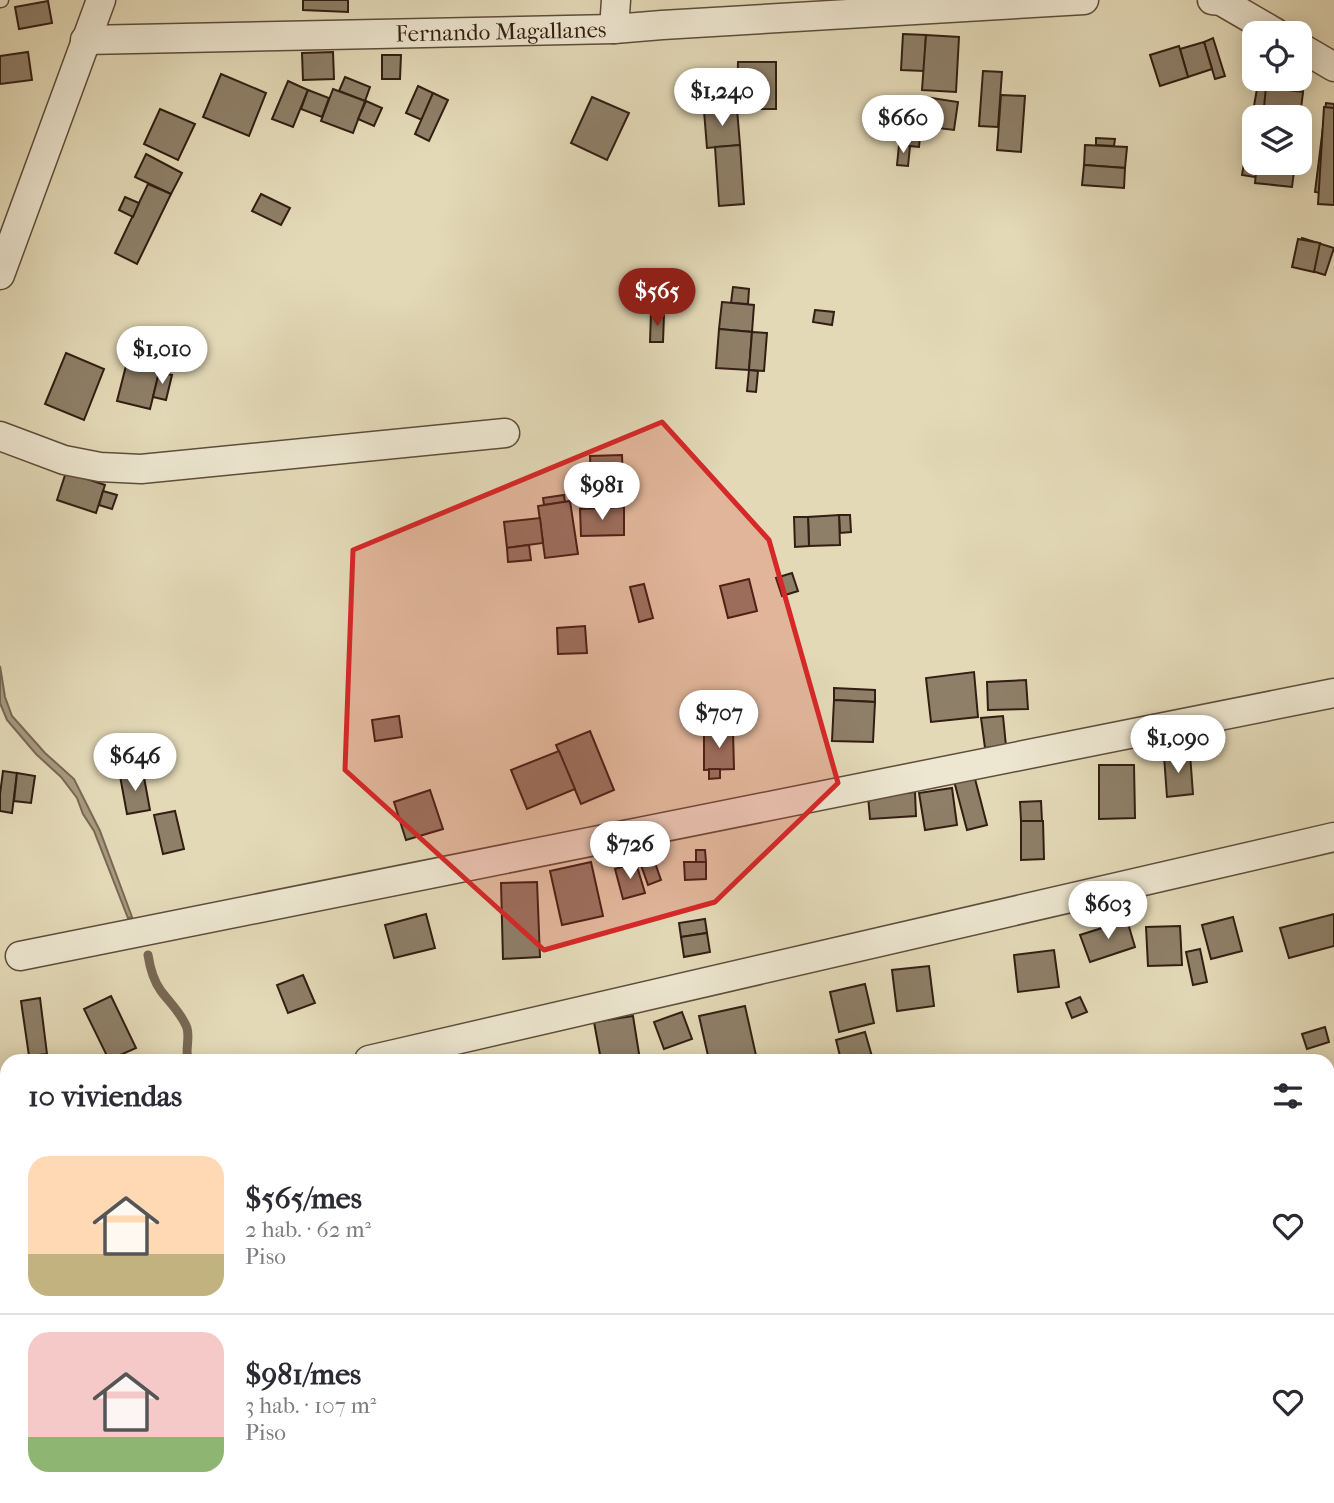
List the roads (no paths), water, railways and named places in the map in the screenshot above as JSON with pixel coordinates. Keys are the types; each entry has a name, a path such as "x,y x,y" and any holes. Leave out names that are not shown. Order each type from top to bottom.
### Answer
{"street":[{"path":"0,275 101,0"},
{"path":"614,29 616,0"},
{"name":"Fernando Magallanes","path":"85,40 614,29 1084,0"},
{"path":"1212,0 1221,1 1255,21"},
{"path":"1312,54 1334,67"},
{"path":"0,436 64,460 100,467 141,469 505,433"},
{"path":"20,956 1334,693"},
{"path":"395,1054 1334,837"}],"waterway":[{"path":"148,955 156,983 187,1028 187,1054"}]}
